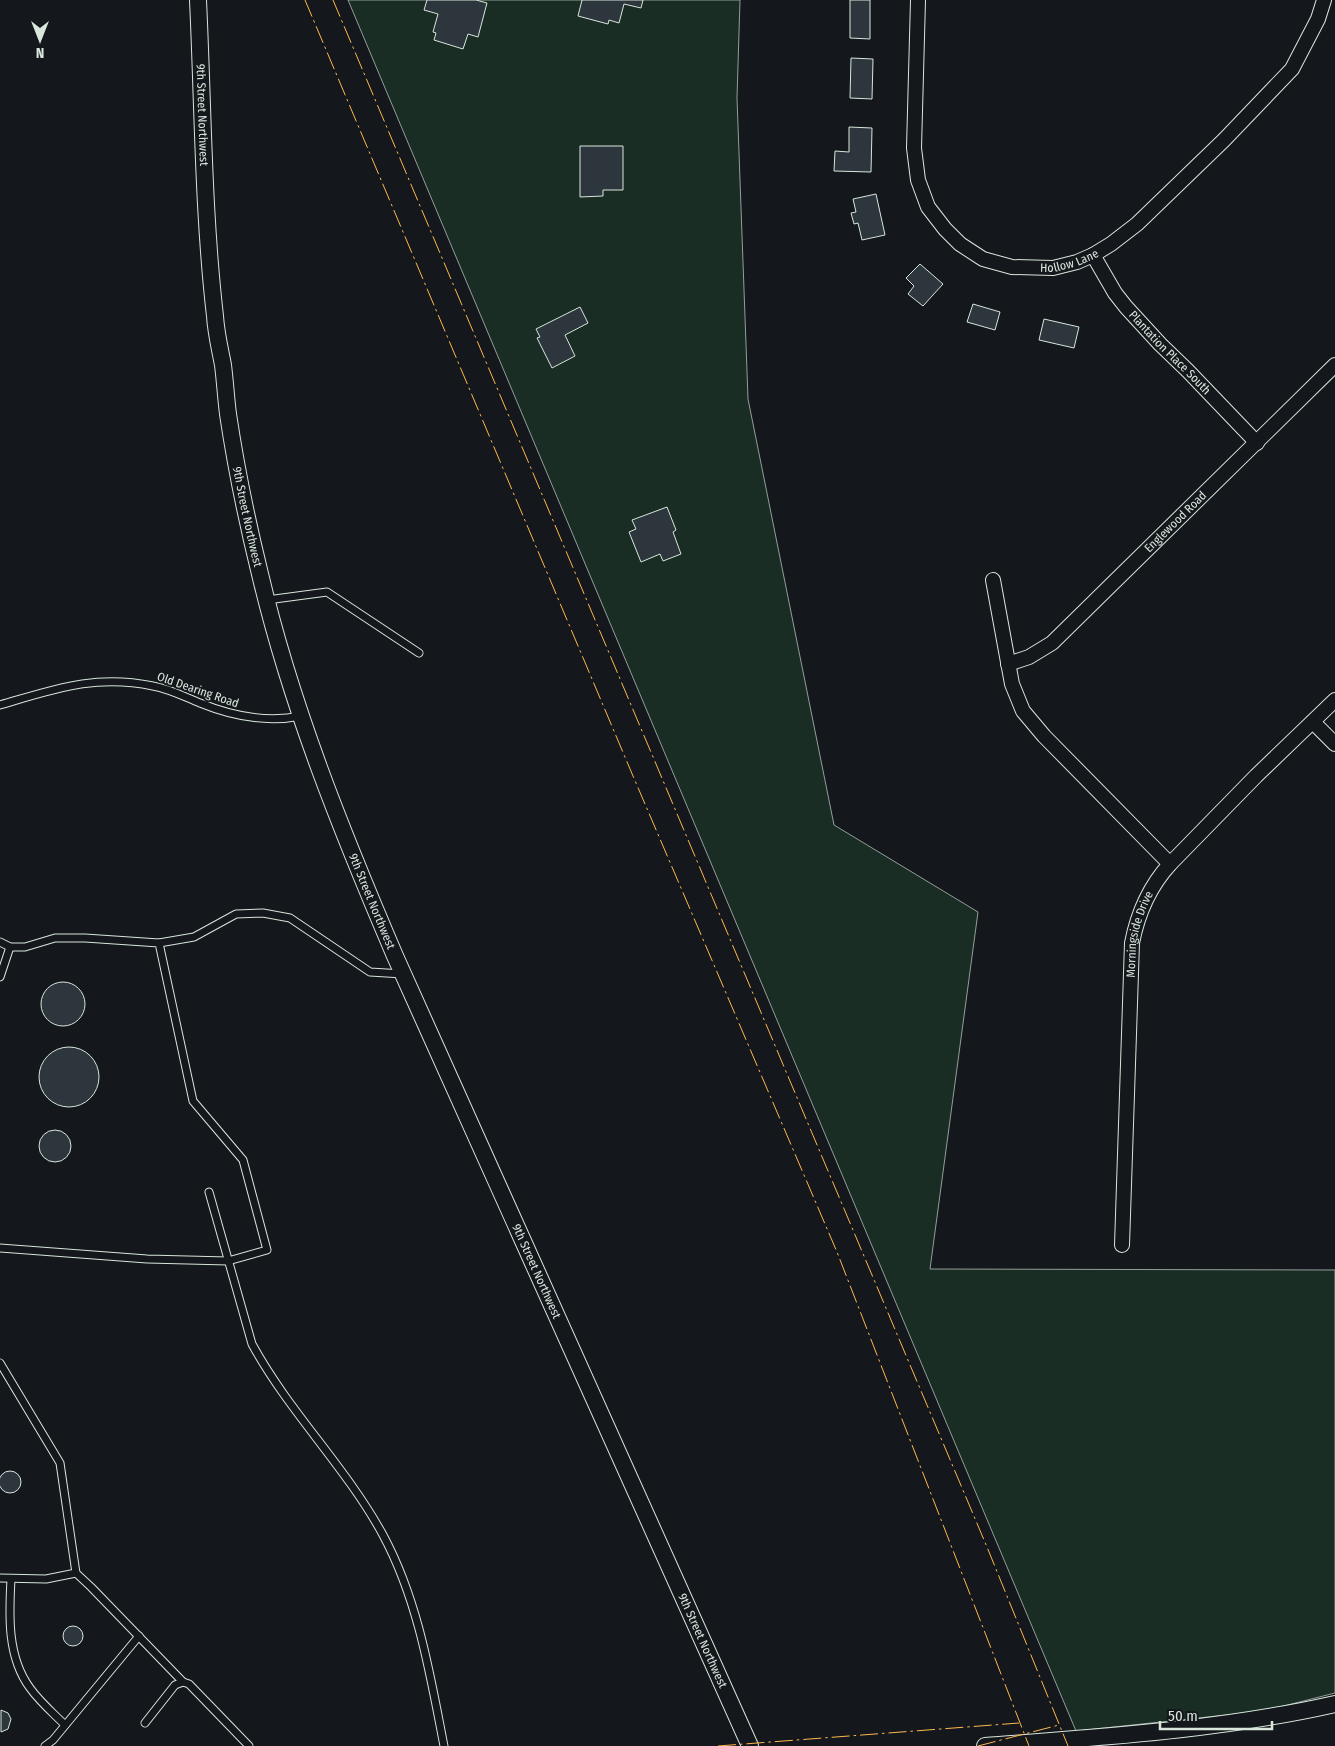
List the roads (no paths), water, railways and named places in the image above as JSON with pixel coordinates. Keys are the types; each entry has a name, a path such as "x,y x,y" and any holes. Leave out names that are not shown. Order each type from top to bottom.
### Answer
{"street":[{"name":"9th Street Northwest","path":"198,0 207,212 215,317 228,414 243,497 267,600 301,716 324,783 365,887 750,1746"},
{"name":"Hollow Lane","path":"918,0 914,148 918,180 928,207 945,229 960,244 983,259 1012,267 1053,268 1093,256 1112,244 1137,224 1224,140 1292,69 1318,19 1324,0"},
{"name":"Plantation Place South","path":"1093,256 1126,307 1257,442"},
{"name":"Englewood Road","path":"1008,664 1029,657 1052,642 1335,365"},
{"path":"993,580 1008,664 1017,699 1030,721 1170,864"},
{"name":"Morningside Drive","path":"1122,1245 1132,943 1141,907 1157,879 1170,864 1256,776 1335,700"},
{"path":"1313,722 1335,744"},
{"path":"985,1746 1194,1728 1263,1719 1335,1704"}],"lane":[{"path":"267,600 328,592 419,653"},
{"name":"Old Dearing Road","path":"0,705 45,691 104,681 153,686 232,715 269,719 301,716"},
{"path":"0,942 10,947 25,947 55,938 159,942 194,937 236,914 263,913 290,918 370,972 403,974"},
{"path":"0,1248 147,1259 228,1261 267,1250 243,1160 193,1101 159,942"},
{"path":"0,978 10,947"},
{"path":"209,1192 252,1344 262,1364 350,1482 383,1535 403,1579 419,1626 444,1746"},
{"path":"0,1362 60,1463 76,1573 249,1746"},
{"path":"0,1578 46,1579 76,1573"},
{"path":"10,1578 11,1642 19,1668 29,1687 45,1706 66,1724"},
{"path":"45,1746 53,1740 139,1636"},
{"path":"145,1723 175,1685 183,1682"}]}
